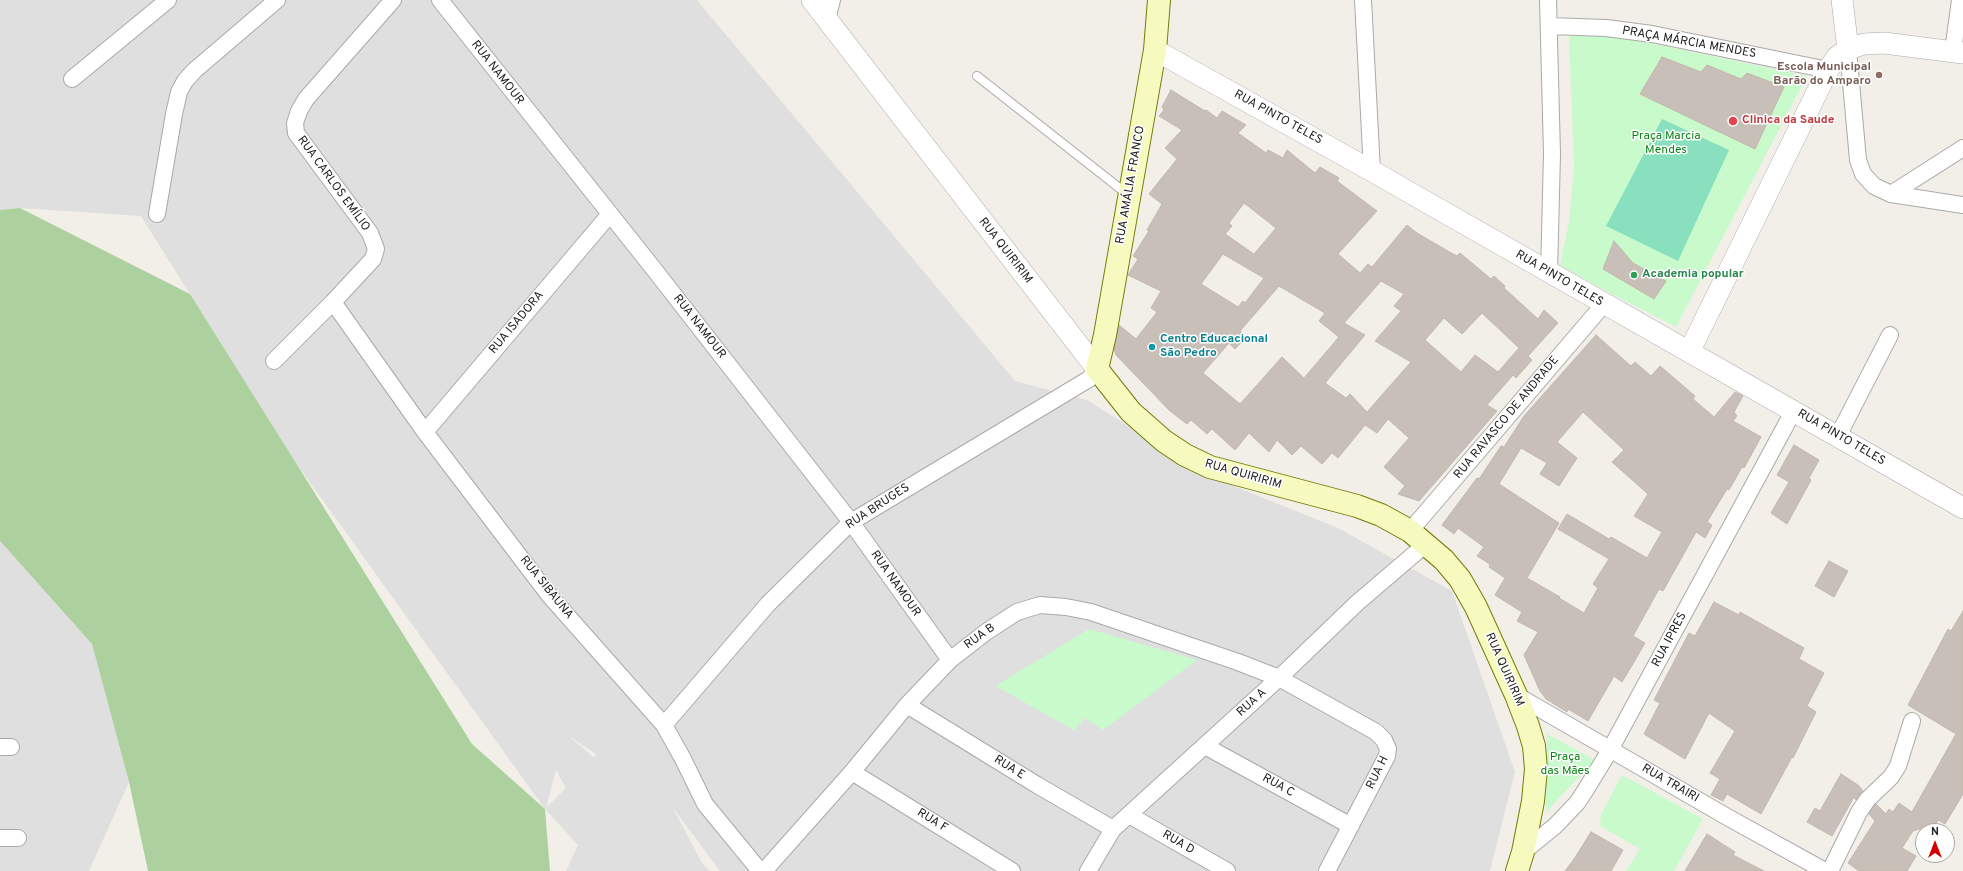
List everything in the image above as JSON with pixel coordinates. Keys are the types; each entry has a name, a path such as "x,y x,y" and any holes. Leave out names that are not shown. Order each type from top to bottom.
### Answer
{"main road":[{"name":"RUA AMÁLIA FRANCO","path":"1096,369 1105,335 1155,50 1159,0"},
{"name":"RUA QUIRIRIM","path":"1096,369 1131,412 1164,441 1185,455 1210,467 1357,506 1381,515 1418,538 1444,560 1460,579 1476,608 1516,695 1528,726 1536,768 1533,801 1520,862"}],"street":[{"path":"72,79 168,0"},
{"path":"157,214 174,114 179,92 185,81 195,70 278,0"},
{"name":"RUA CARLOS EMÍLIO","path":"274,361 333,302 373,259 376,249 370,232 296,133 295,123 299,111 306,99 393,0"},
{"name":"RUA NAMOUR","path":"440,0 851,522 950,660"},
{"name":"RUA QUIRIRIM","path":"812,0 830,10 1096,369"},
{"path":"1363,0 1372,170"},
{"path":"1548,0 1550,26 1552,154 1550,274"},
{"path":"1842,0 1858,160 1863,174 1874,186 1891,194 1963,205"},
{"path":"1689,352 1828,70 1837,57 1848,49 1864,44 1884,43 1958,52 1960,0"},
{"name":"PRAÇA MÁRCIA MENDES","path":"1550,26 1606,28 1652,34 1828,70"},
{"name":"RUA PINTO TELES","path":"1155,50 1372,170 1550,274 1794,410 1963,508"},
{"path":"1891,194 1963,148"},
{"name":"RUA ISADORA","path":"425,432 610,214"},
{"name":"RUA SIBAUNA","path":"333,302 425,432 549,595 664,725 683,759 705,804 723,828 760,871"},
{"name":"RUA RAVASCO DE ANDRADE","path":"1418,538 1604,304"},
{"path":"1838,436 1890,335"},
{"name":"RUA BRUGES","path":"664,725 768,604 851,522 1089,379 1096,369"},
{"name":"RUA IPRES","path":"1520,862 1577,803 1610,750 1794,410"},
{"name":"RUA A","path":"1088,871 1113,829 1279,678 1363,598 1418,538"},
{"name":"RUA B","path":"764,871 852,772 907,705 950,660 986,632 1017,612 1040,605 1066,607 1099,615 1238,662 1279,678"},
{"name":"RUA H","path":"1279,678 1376,732 1384,740 1388,749 1387,756 1327,871"},
{"name":"RUA TRAIRI","path":"1516,695 1610,750 1825,871"},
{"name":"RUA E","path":"907,705 1037,785 1113,829"},
{"path":"1830,871 1863,806 1867,800 1891,777 1898,766 1912,721"},
{"name":"RUA C","path":"1205,746 1351,826"},
{"name":"RUA F","path":"852,772 1012,871"},
{"name":"RUA D","path":"1128,815 1227,871"},
{"path":"0,838 18,838"}],"lane":[{"path":"977,76 1129,195"}],"shaded area":[{"path":"0,0 697,0 1015,381 1087,400 1204,474 1338,528 1452,591 1515,772 1490,871 720,871 673,808 702,863 710,871 566,871 578,845 545,809 293,459 141,216 20,208 0,210","holes":["569,736 596,754 596,755 593,757","556,770 566,788 546,808"]},
{"path":"0,541 92,644 129,782 89,871 0,871"}],"green space":[{"name":"Praça Marcia Mendes","path":"1569,36 1616,36 1807,76 1676,327 1560,265 1569,222 1574,167"},
{"path":"1662,119 1729,150 1678,261 1606,226"},
{"path":"20,208 190,294 472,744 545,809 550,871 148,871 129,782 92,644 0,541 0,210"},
{"path":"1089,629 1197,660 1103,730 1085,718 1074,730 995,686"},
{"name":"Praça das Mães","path":"1547,734 1595,760 1546,812"},
{"path":"1622,775 1703,819 1674,871 1626,871 1640,849 1600,826 1601,814"}],"building":[{"name":"Clinica da Saude","path":"1662,57 1701,72 1707,65 1741,79 1747,73 1784,87 1755,149 1640,94"},
{"path":"1171,90 1217,118 1222,111 1246,125 1238,133 1266,153 1268,150 1283,158 1287,150 1315,173 1320,167 1339,178 1337,181 1377,211 1338,254 1360,273 1368,264 1372,267 1407,225 1417,233 1453,254 1457,256 1460,253 1491,279 1494,276 1505,286 1504,288 1538,319 1544,310 1558,323 1528,356 1532,360 1516,378 1513,375 1487,405 1497,411 1419,501 1398,494 1405,486 1384,467 1409,438 1388,419 1377,433 1365,425 1338,458 1332,453 1322,464 1301,446 1292,455 1277,440 1269,452 1249,433 1235,450 1212,429 1207,434 1191,420 1187,424 1170,411 1116,355 1114,349 1119,325 1136,339 1157,312 1151,308 1161,291 1128,275 1138,259 1133,256 1149,231 1147,230 1162,204 1149,194 1177,159 1165,148 1182,130 1159,116 1164,110 1162,107","holes":["1244,203 1276,228 1254,254 1225,234 1232,226 1229,223","1223,254 1264,278 1245,303 1243,301 1238,307 1201,284","1381,281 1404,294 1394,306 1401,311 1375,341 1411,362 1367,412 1350,394 1346,398 1325,383 1365,335 1344,323","1279,286 1325,313 1319,321 1339,337 1304,378 1282,357 1240,404 1203,373 1229,343 1235,349 1246,337 1240,331","1482,313 1519,348 1498,372 1475,355 1461,372 1425,340 1444,318 1462,334"]},
{"name":"Academia popular","path":"1614,241 1633,263 1666,281 1654,299 1603,269"},
{"path":"1596,335 1631,366 1635,362 1651,376 1660,366 1695,396 1693,399 1714,417 1735,392 1743,396 1734,412 1737,416 1733,421 1761,437 1744,468 1742,467 1729,490 1727,489 1707,522 1712,525 1705,538 1696,532 1663,591 1659,589 1633,636 1645,643 1622,682 1614,676 1588,721 1568,709 1567,712 1546,699 1540,691 1524,655 1538,632 1517,621 1522,612 1495,595 1505,578 1489,567 1490,564 1477,556 1484,547 1458,528 1454,534 1442,525 1477,478 1479,479 1501,446 1504,447 1524,416","holes":["1583,412 1624,450 1612,462 1648,494 1634,516 1662,532 1647,558 1611,537 1609,539 1567,514 1558,529 1609,559 1593,584 1598,588 1584,613 1527,578 1559,523 1499,484 1521,448 1547,463 1540,474 1559,486 1577,458 1557,442"]},
{"path":"1794,445 1819,460 1809,478 1811,480 1787,524 1771,513 1789,482 1777,475"},
{"path":"1829,561 1848,571 1834,597 1815,586"},
{"path":"1714,602 1739,615 1740,612 1804,648 1799,659 1824,673 1807,706 1816,712 1793,758 1792,757 1761,814 1727,794 1723,801 1711,795 1720,779 1710,773 1735,731 1709,713 1685,759 1644,734 1660,703 1654,700 1689,633 1695,636"},
{"path":"1963,611 1963,794 1946,823 1938,820 1937,823 1915,823 1915,830 1913,831 1902,848 1915,855 1907,871 1859,871 1848,863 1875,821 1869,814 1874,806 1876,804 1886,814 1889,809 1893,812 1899,803 1912,812 1956,734 1908,705 1948,629 1951,631"},
{"path":"1841,774 1858,785 1863,791 1856,800 1854,797 1832,836 1807,822 1815,808 1820,811"},
{"path":"1591,832 1623,850 1611,871 1565,871 1574,859"},
{"path":"1707,834 1735,852 1733,855 1764,871 1685,871"}],"place":[{"name":"Escola Municipal Barão do Amparo","path":"1879,75"},
{"name":"Clinica da Saude","path":"1733,121"},
{"name":"Academia popular","path":"1634,275"},
{"name":"Centro Educacional São Pedro","path":"1152,347"}]}
